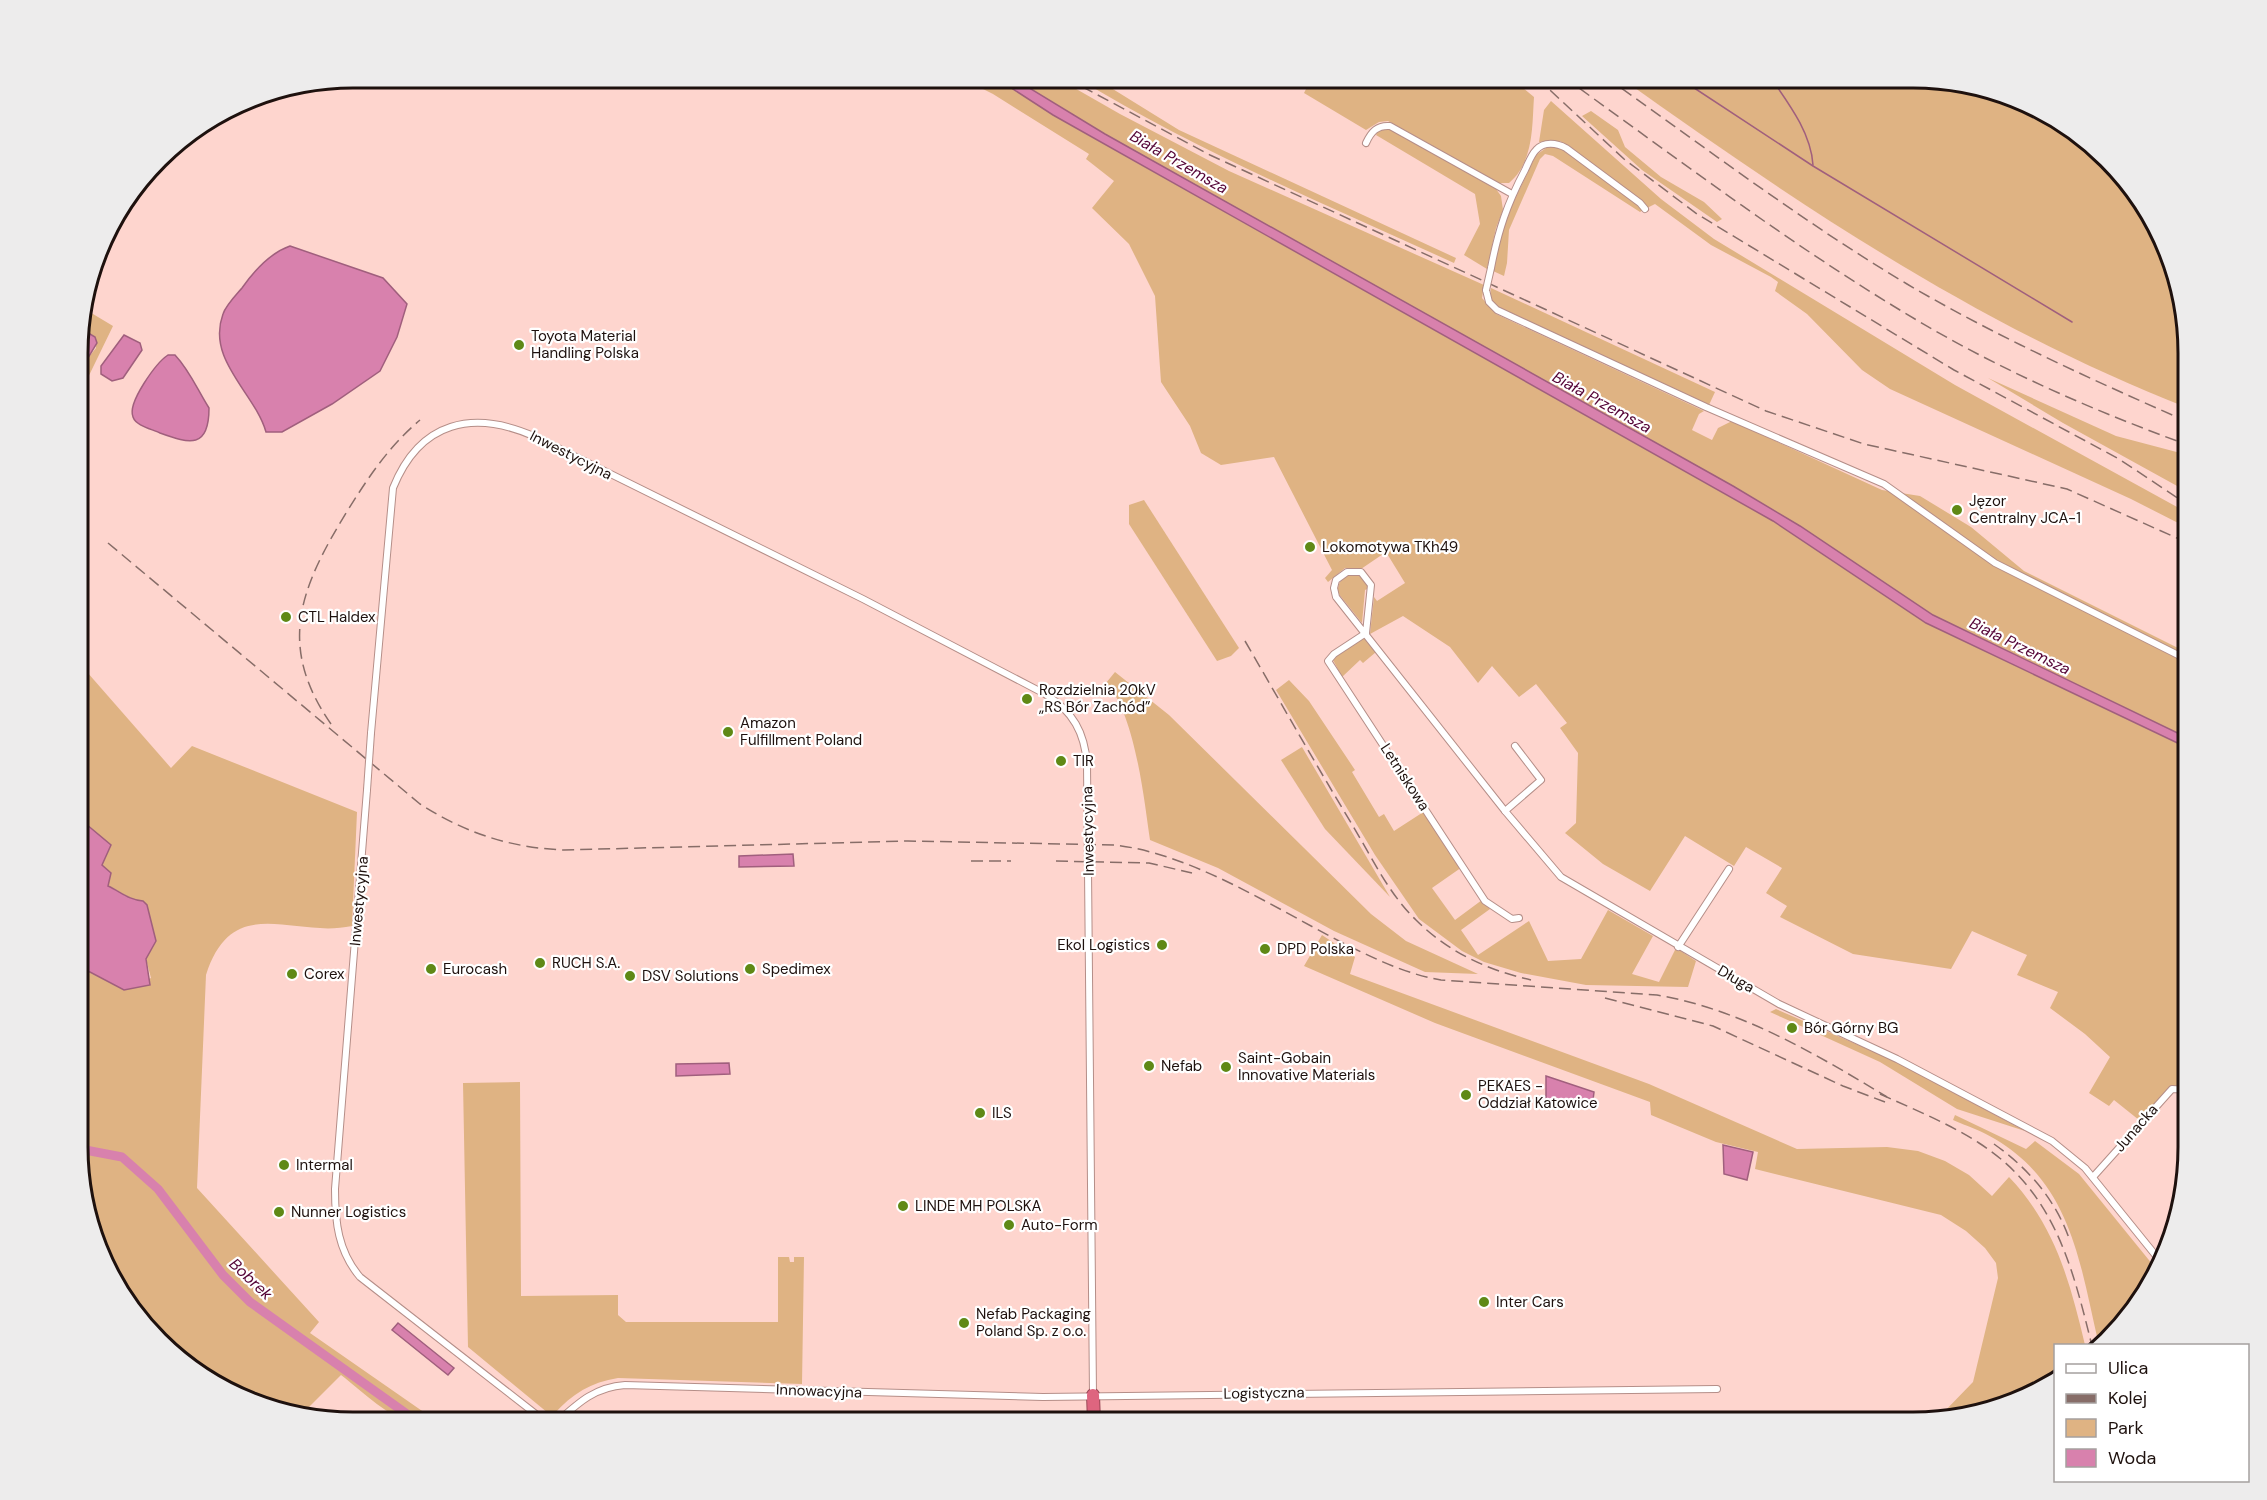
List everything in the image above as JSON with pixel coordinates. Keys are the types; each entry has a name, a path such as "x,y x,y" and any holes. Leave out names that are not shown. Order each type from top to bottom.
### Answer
{"highway":[{"path":"1093,1395 1094,1412"}],"street":[{"path":"1366,143 1371,133 1380,126 1390,126 1512,194"},
{"path":"1645,209 1586,162 1555,143 1534,152 1498,227 1486,290 1489,302 1497,310 1706,407 1884,484 1995,563 2178,655"},
{"name":"Inwestycyjna","path":"533,1412 360,1277 347,1259 338,1235 335,1190 371,732 393,488 406,462 430,436 451,426 481,422 514,427 536,437 863,599 1045,694 1065,708 1080,730 1086,765 1093,1395"},
{"name":"Długa","path":"1366,633 1372,590 1368,578 1355,571 1340,576 1334,588 1336,597 1505,812 1561,877 1678,947 1803,1017 1897,1059 2052,1141 2093,1177 2155,1255"},
{"name":"Letniskowa","path":"1366,633 1334,654 1328,661 1485,901 1512,919 1519,918"},
{"path":"1505,812 1541,780 1515,746"},
{"path":"1678,947 1730,868"},
{"name":"Junacka","path":"2093,1177 2162,1098 2172,1089 2178,1089"},
{"name":"Innowacyjna","path":"569,1412 590,1394 617,1385 1022,1396 1093,1395"},
{"name":"Logistyczna","path":"1093,1395 1717,1389"}],"green space":[{"path":"981,88 1011,88 1053,115 1773,521 1926,623 2178,743 2178,1084 2144,1124 2114,1100 2109,1106 2089,1093 2110,1057 2085,1034 2050,1008 2058,992 2017,975 2027,955 1972,931 1951,969 1853,954 1780,917 1787,906 1766,893 1782,868 1746,847 1734,866 1685,836 1650,891 1603,864 1565,833 1576,823 1578,753 1560,728 1567,723 1536,684 1519,697 1492,666 1478,683 1450,647 1403,616 1370,634 1374,597 1377,601 1405,583 1386,552 1361,569 1345,568 1328,582 1325,578 1332,570 1274,457 1221,465 1201,453 1190,426 1161,382 1155,296 1129,244 1092,208 1114,181 1086,159 1089,154"},
{"path":"1029,88 1074,88 1229,171 1484,285 1482,298 1496,314 1704,411 1699,414 1692,430 1712,440 1718,428 1732,421 1882,490 1920,496 1971,527 2024,571 2178,648 2178,733 1933,615 1775,511 1105,134"},
{"path":"1094,88 1111,88 1179,130 1456,258 1454,263 1216,153"},
{"path":"1306,88 1523,88 1534,97 1530,143 1523,165 1517,174 1509,183 1499,183 1388,121 1379,122 1366,130 1304,93"},
{"path":"1635,88 1931,89 1966,94 1999,103 2046,124 2075,143 2101,166 2134,206 2151,236 2164,268 2176,319 2178,404 2111,376 1965,302 1825,218"},
{"path":"1551,101 1661,199 1714,239 1955,385 2178,508 2178,523 2131,499 1890,389 1862,370 1807,314 1775,291 1778,282 1771,277 1711,245 1655,204 1647,208 1560,141 1539,142 1544,110"},
{"path":"1591,111 1618,130 1625,147 1661,177 1704,202 1722,219 1717,222 1642,170 1582,116"},
{"path":"1388,128 1496,189 1501,196 1503,210 1496,228 1487,269 1464,255 1480,224 1475,194 1376,135 1379,130"},
{"path":"1549,146 1559,147 1639,204 1643,210 1640,212 1553,156 1545,154 1540,159 1509,230 1504,276 1493,271 1502,226 1536,155"},
{"path":"1491,288 1715,392 1709,405 1499,309 1490,298"},
{"path":"92,313 113,326 88,378 88,358 96,348 95,337 89,334"},
{"path":"1988,378 2116,436 2178,452 2178,486 2063,423"},
{"path":"1144,500 1239,648 1231,656 1217,661 1129,524 1129,505"},
{"path":"1355,574 1363,578 1369,588 1365,590 1362,623 1338,593 1342,579"},
{"path":"1365,637 1376,652 1363,663 1360,660 1342,677 1332,658"},
{"path":"1115,672 1169,715 1371,914 1406,941 1478,974 1425,972 1334,931 1218,868 1150,840 1137,757 1131,735 1116,697 1106,683"},
{"path":"88,673 171,768 192,746 357,812 352,926 330,928 267,924 249,926 232,934 218,949 206,975 197,1188 319,1322 310,1333 424,1412 389,1412 341,1375 309,1407 268,1397 236,1384 192,1357 166,1334 143,1308 124,1279 103,1232 94,1199 89,1164 88,972 124,990 151,978 146,959 156,941 147,905 143,901 129,897 108,886 101,865 111,845 88,826"},
{"path":"1289,680 1309,701 1355,770 1352,772 1379,817 1384,814 1394,831 1428,809 1465,865 1432,888 1455,920 1482,900 1490,909 1461,930 1478,955 1529,921 1548,961 1581,959 1608,910 1653,936 1632,974 1659,982 1676,948 1696,961 1688,987 1586,985 1521,973 1484,962 1462,951 1419,919 1375,855 1276,690"},
{"path":"1302,747 1390,897 1325,829 1281,760"},
{"path":"1322,935 1355,957 1350,974 1649,1084 1797,1149 1887,1147 1918,1151 1945,1161 1969,1175 1992,1196 2009,1177 2038,1215 2059,1255 2085,1344 2054,1344 2054,1371 2031,1384 1999,1397 1947,1409 1973,1382 1998,1278 1996,1263 1985,1248 1966,1231 1941,1215 1755,1169 1758,1152 1716,1142 1651,1115 1650,1102 1435,1023 1304,966"},
{"path":"1776,1009 1897,1062 2025,1131 1957,1109 1880,1062 1770,1012"},
{"path":"520,1082 521,1296 618,1295 618,1315 626,1322 778,1322 778,1257 789,1257 790,1262 794,1262 794,1257 804,1257 802,1384 618,1378 599,1382 568,1400 556,1412 547,1412 468,1347 463,1083"},
{"path":"1955,1115 2026,1149 2035,1141 2079,1174 2151,1263 2124,1308 2097,1337 2078,1255 2056,1202 2041,1179 2021,1157 1995,1139 1953,1120"}],"water":[{"path":"1011,88 1029,88 1105,134 1733,486 1800,526 1933,615 2178,733 2178,743 1926,623 1773,521 1053,115"},
{"path":"290,246 383,278 407,304 397,337 380,371 332,404 282,432 266,432 226,361 221,346 220,331 226,307 252,275 269,258"},
{"path":"89,334 95,337 97,343 88,358"},
{"path":"124,335 140,343 142,350 123,378 112,381 101,374 101,366"},
{"path":"168,355 175,355 180,361 209,408 206,431 196,440 180,440 160,433 141,425 133,417 132,411 138,393 150,374"},
{"path":"88,826 111,845 102,865 111,873 108,886 129,897 143,901 147,905 156,941 146,959 150,985 124,990 88,972"},
{"path":"793,854 794,866 739,867 739,856"},
{"path":"729,1063 730,1074 676,1076 676,1064"},
{"path":"1546,1076 1594,1092 1593,1100 1546,1101"},
{"path":"1723,1145 1753,1152 1747,1180 1724,1174"},
{"path":"398,1323 454,1368 448,1375 392,1330"}],"waterway":[{"path":"1694,88 1813,166 2072,322"},
{"path":"1778,88 1804,130 1813,165"},
{"name":"Bobrek","path":"88,1151 122,1157 158,1189 223,1275 250,1302 404,1412"}],"railway":[{"path":"1085,88 1210,155 1766,411 1864,444 2067,489 2178,539"},
{"path":"1548,88 1624,159 1697,214 1954,370 2119,459 2178,498"},
{"path":"1579,88 1791,240 1932,329 2058,393 2178,441"},
{"path":"1621,88 1792,210 1907,284 2010,340 2178,418"},
{"path":"331,724 314,695 304,668 300,642 301,617 307,591 330,540 362,488 388,452 420,420"},
{"path":"108,543 420,804 454,823 489,837 525,846 564,850 908,841 1115,845 1144,850 1230,883 1363,953 1414,974 1441,980 1657,995 1688,1002 1748,1022 1777,1035 1887,1097"},
{"path":"1245,641 1382,875 1406,910 1441,941 1469,958 1499,971 1531,980"},
{"path":"971,861 1011,861"},
{"path":"1056,861 1149,863 1192,873"},
{"path":"1605,998 1713,1026 1843,1086 1885,1102"},
{"path":"1880,1094 1943,1123 1979,1143 2005,1162 2025,1184 2042,1207 2056,1232 2076,1287 2091,1343"},
{"path":"1994,1144 2019,1164 2040,1186 2057,1212 2070,1241"}],"place":[{"name":"Toyota Material Handling Polska","path":"519,345"},
{"name":"Jęzor Centralny JCA-1","path":"1957,510"},
{"name":"Lokomotywa TKh49","path":"1310,547"},
{"name":"CTL Haldex","path":"286,617"},
{"name":"Rozdzielnia 20kV „RS Bór Zachód”","path":"1027,699"},
{"name":"Amazon Fulfillment Poland","path":"728,732"},
{"name":"TIR","path":"1061,761"},
{"name":"Ekol Logistics","path":"1162,945"},
{"name":"DPD Polska","path":"1265,949"},
{"name":"RUCH S.A.","path":"540,963"},
{"name":"Eurocash","path":"431,969"},
{"name":"Spedimex","path":"750,969"},
{"name":"Corex","path":"292,974"},
{"name":"DSV Solutions","path":"630,976"},
{"name":"Bór Górny BG","path":"1792,1028"},
{"name":"Nefab","path":"1149,1066"},
{"name":"Saint-Gobain Innovative Materials","path":"1226,1067"},
{"name":"PEKAES - Oddział Katowice","path":"1466,1095"},
{"name":"ILS","path":"980,1113"},
{"name":"Intermal","path":"284,1165"},
{"name":"LINDE MH POLSKA","path":"903,1206"},
{"name":"Nunner Logistics","path":"279,1212"},
{"name":"Auto-Form","path":"1009,1225"},
{"name":"Inter Cars","path":"1484,1302"},
{"name":"Nefab Packaging Poland Sp. z o.o.","path":"964,1323"}],"water label":[{"name":"Biała Przemsza","path":"1179,162"},
{"name":"Biała Przemsza","path":"1602,402"},
{"name":"Biała Przemsza","path":"2020,646"}]}
